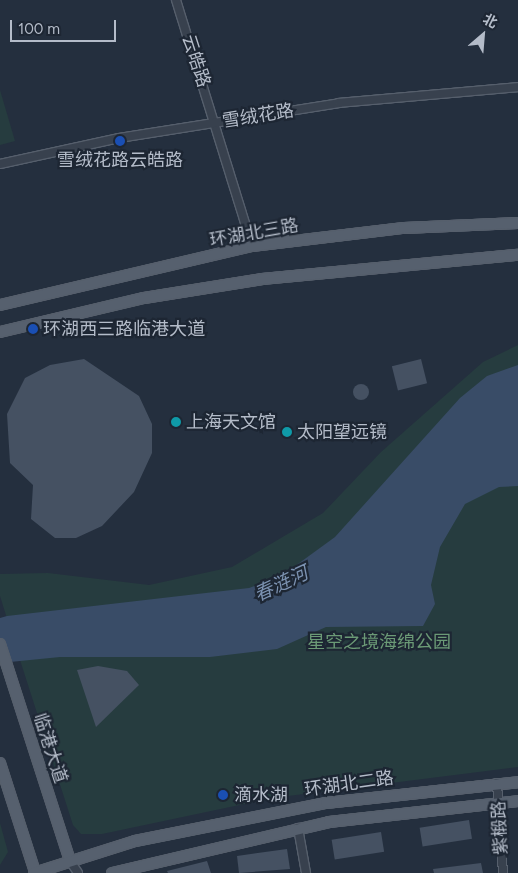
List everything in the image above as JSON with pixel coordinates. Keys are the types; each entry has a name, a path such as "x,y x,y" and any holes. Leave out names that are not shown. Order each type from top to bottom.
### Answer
{"main road":[{"name":"环湖北三路","path":"0,305 252,246 404,228 518,223"},
{"path":"0,332 144,298 262,279 518,255"},
{"name":"临港大道","path":"0,644 70,861"},
{"path":"0,763 34,873"},
{"name":"环湖北二路","path":"34,873 135,841 326,803 518,782"},
{"name":"环湖北二路","path":"112,873 298,828 518,801"}],"street":[{"name":"云皓路","path":"176,0 252,246"},
{"name":"雪绒花路","path":"0,164 215,122 339,103 518,87"},
{"name":"紫椴路","path":"497,783 502,873"},
{"path":"298,828 306,873"},
{"path":"70,861 78,873"}],"green space":[{"path":"0,90 15,141 0,145"},
{"name":"星空之境海绵公园","path":"518,345 518,767 272,798 102,834 81,834 73,825 0,596 0,574 48,573 149,585 232,567 323,513 381,452 483,362"},
{"path":"0,823 8,852 0,865"}],"water":[{"name":"春涟河","path":"518,365 518,486 499,487 465,504 440,547 431,585 435,604 423,626 326,627 277,649 210,657 60,657 0,663 0,618 249,588 280,577 335,537 460,398 487,376"}],"building":[{"name":"上海天文馆","path":"84,359 139,396 152,424 152,453 134,492 102,526 76,538 55,538 31,519 33,485 10,463 7,414 25,378 50,365"},
{"path":"421,359 427,383 398,391 392,366"},
{"path":"358,384 364,384 369,389 367,398 358,400 353,395 353,389"},
{"path":"285,426 289,426 293,432 289,438 285,438 281,434 281,430"},
{"path":"98,666 127,671 139,685 96,727 77,670"},
{"path":"469,820 472,839 423,847 420,828"},
{"path":"381,832 384,852 335,860 332,840"},
{"path":"287,849 290,869 239,873 237,856"},
{"path":"207,861 211,873 168,873 167,871"},
{"path":"481,863 483,873 434,873 433,869"}],"place":[{"name":"雪绒花路云皓路","path":"120,141"},
{"name":"环湖西三路临港大道","path":"33,329"},
{"name":"上海天文馆","path":"176,422"},
{"name":"太阳望远镜","path":"287,432"},
{"name":"滴水湖","path":"223,795"}]}
